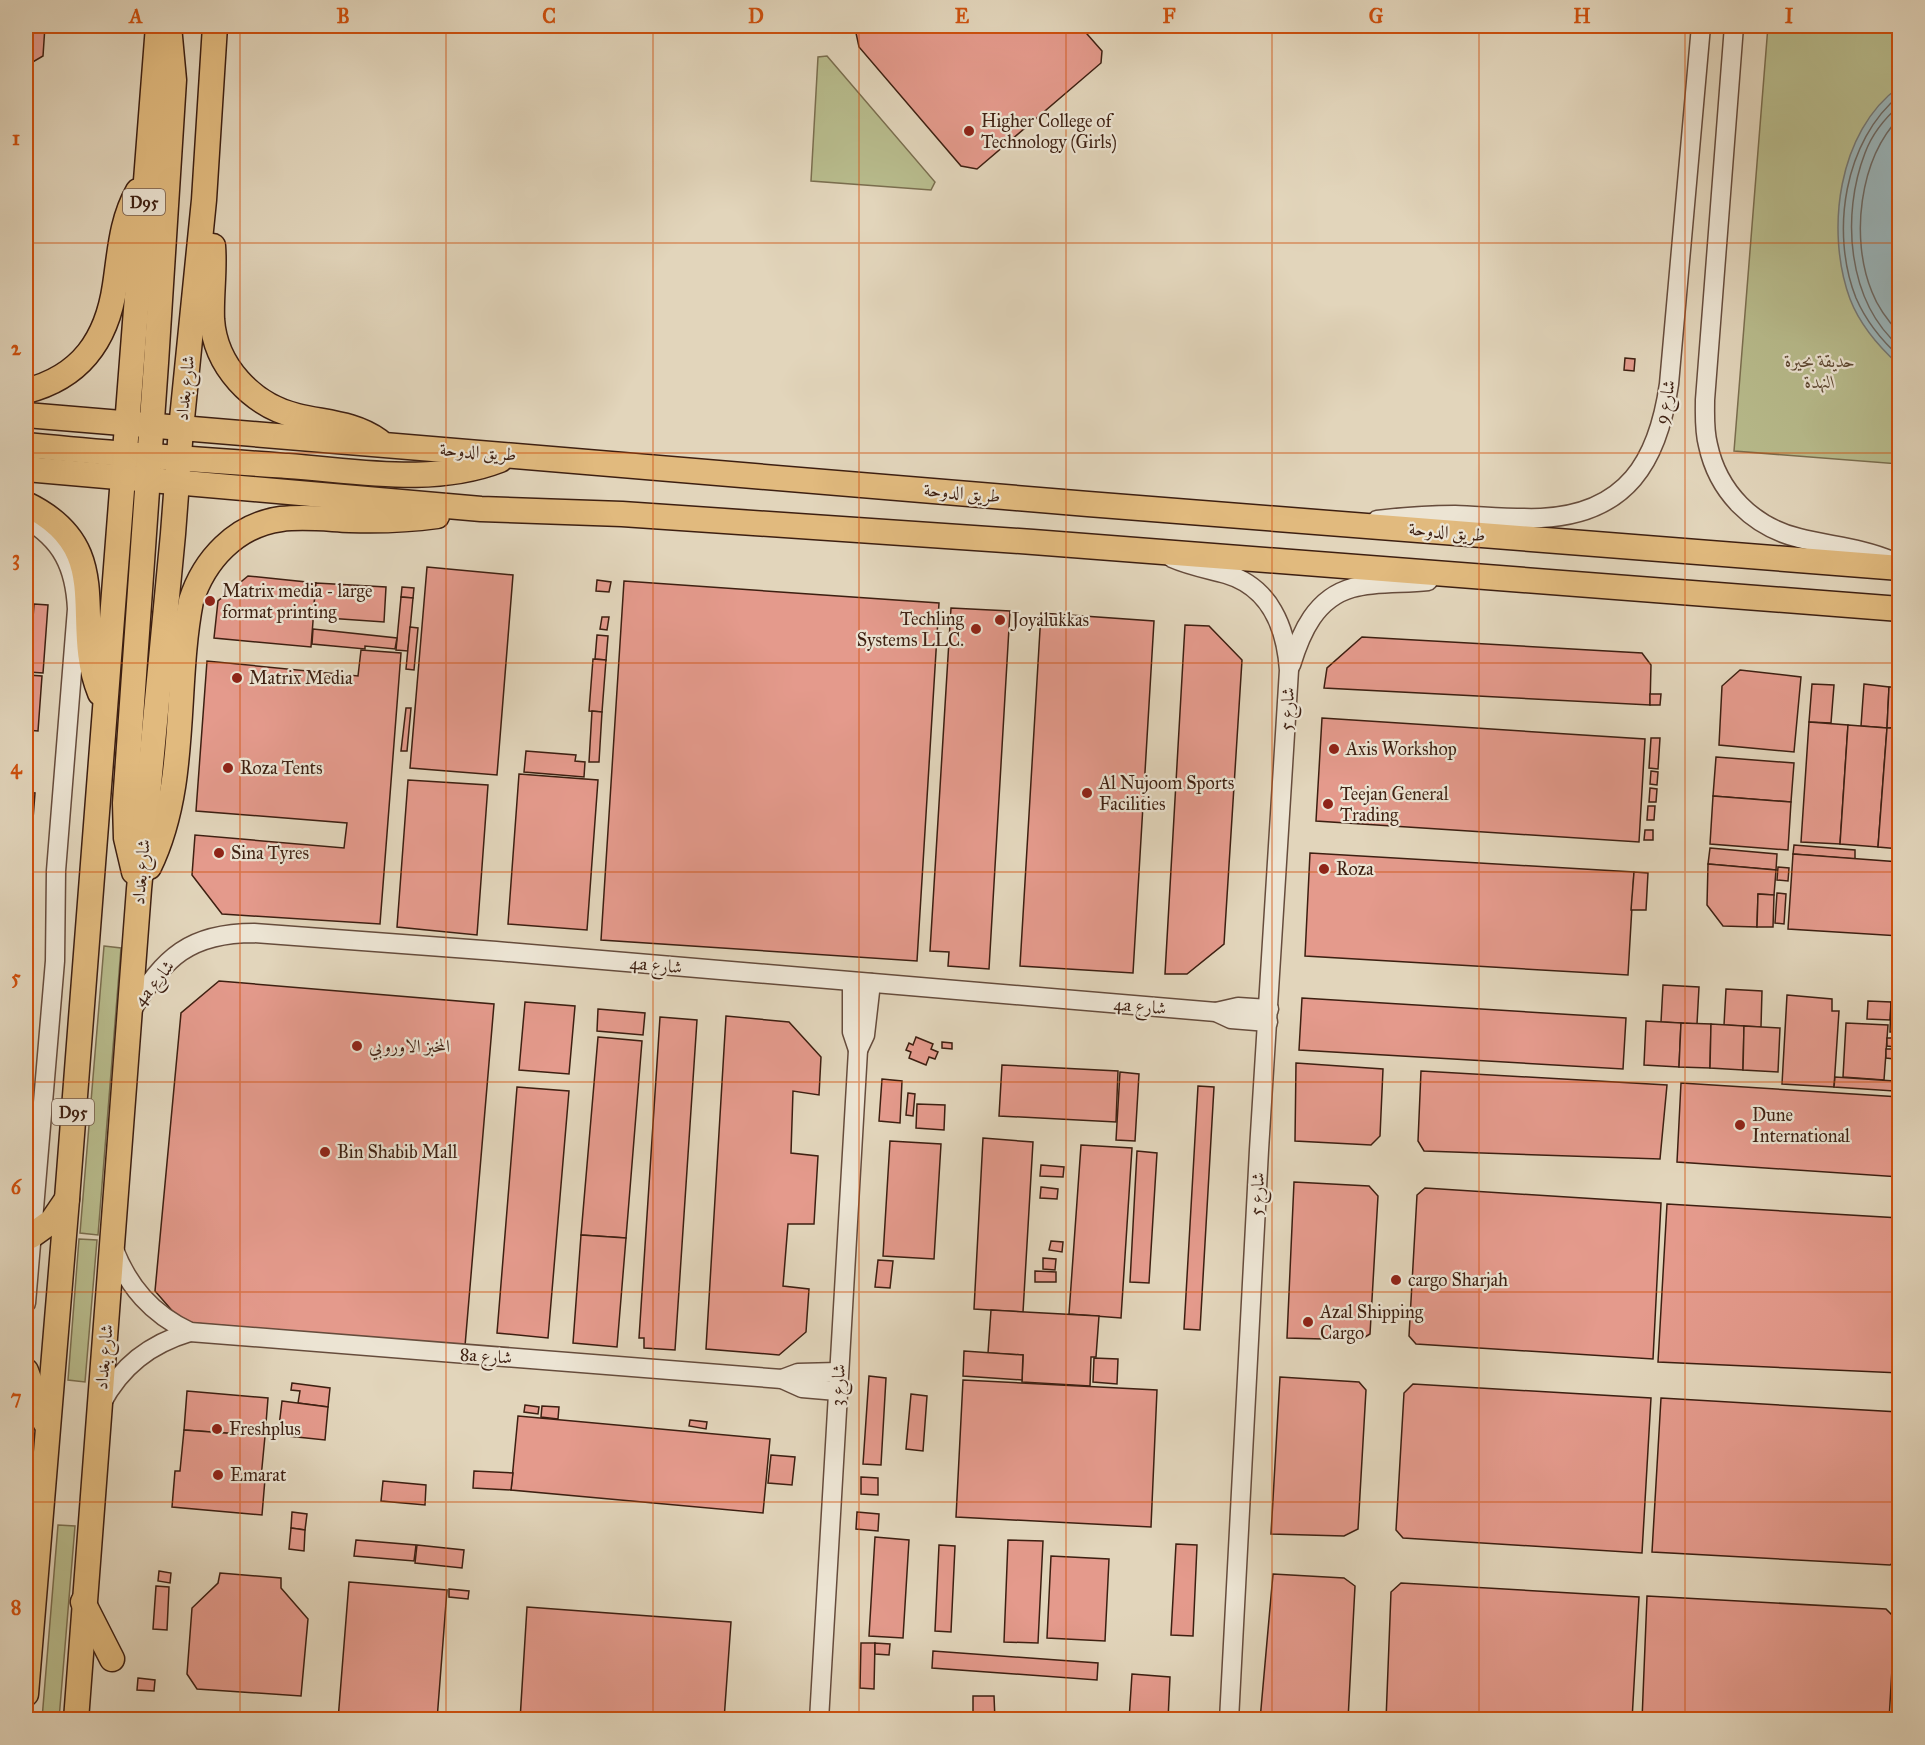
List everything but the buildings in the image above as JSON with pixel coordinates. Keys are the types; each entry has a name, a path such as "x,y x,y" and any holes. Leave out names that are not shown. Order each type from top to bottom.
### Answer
{"main road":[{"name":"D95","path":"26,1694 67,1199 121,478 158,26"},
{"path":"139,889 126,838 125,803 174,80 169,26"},
{"name":"شارع بغداد","path":"76,1719 139,889 204,200 215,26"},
{"path":"26,391 61,378 75,367 97,343 110,312 128,211 146,179"},
{"path":"204,200 213,248 212,321 218,347 230,371 247,390 277,409 350,426 386,445"},
{"name":"طريق الدوحة","path":"26,415 1350,525 1899,566"},
{"path":"26,445 424,475 477,467 512,455"},
{"path":"26,469 481,509 622,514 1460,574 1899,609"},
{"path":"26,504 51,519 64,531 82,564 88,594 90,661 104,704"},
{"path":"139,889 158,844 169,807 177,752 191,601 202,573 220,550 247,530 278,519 400,519 481,509"},
{"path":"31,1236 52,1221 67,1199"},
{"path":"26,1371 48,1429"},
{"path":"84,1602 112,1659"}],"street":[{"name":"شارع 9","path":"1350,525 1428,515 1526,518 1559,516 1608,500 1629,484 1646,463 1661,426 1670,384 1701,26"},
{"name":"شارع 9","path":"1734,26 1705,400 1705,429 1711,458 1716,472 1734,499 1745,511 1771,529 1802,539 1865,552 1899,566"},
{"path":"26,519 45,532 62,551 74,578 77,609 56,871 55,961 26,1304"},
{"name":"شارع 5","path":"1160,552 1193,566 1240,579 1253,587 1264,597 1279,620 1288,651 1289,670 1229,1719"},
{"name":"شارع 5","path":"1289,670 1312,616 1320,606 1341,592 1365,585 1417,582 1460,574"},
{"name":"4a شارع","path":"129,1014 147,984 163,965 191,946 206,939 231,933 254,933 484,950 1216,1012 1238,1007 1268,1015"},
{"name":"شارع 3","path":"819,1719 858,1050 852,1032 861,982"},
{"name":"8a شارع","path":"113,1246 126,1276 147,1303 174,1324 190,1332 782,1379 802,1388 837,1391"},
{"name":"8a شارع","path":"99,1408 117,1378 142,1353 165,1340 190,1332"},
{"name":"8a شارع","path":"782,1379 805,1372 838,1372"}],"green space":[{"name":"حديقة بحيرة النهدة","path":"1768,26 1899,26 1899,464 1734,451"},
{"path":"827,56 935,182 931,190 811,181 818,57"},
{"path":"104,946 121,948 98,1235 80,1233"},
{"path":"79,1239 97,1240 85,1382 68,1380"},
{"path":"58,1525 75,1526 59,1719 42,1719"}],"water":[{"path":"1899,87 1899,365 1870,335 1850,299 1842,272 1838,214 1842,184 1850,155 1862,129 1878,106"}],"place":[{"name":"Higher College of Technology (Girls)","path":"969,131"},
{"name":"Matrix media - large format printing","path":"210,601"},
{"name":"Joyalukkas","path":"1000,620"},
{"name":"Techling Systems LLC.","path":"976,629"},
{"name":"Matrix Media","path":"237,678"},
{"name":"Axis Workshop","path":"1334,749"},
{"name":"Roza Tents","path":"228,768"},
{"name":"Al Nujoom Sports Facilities","path":"1087,793"},
{"name":"Teejan General Trading","path":"1328,804"},
{"name":"Sina Tyres","path":"219,853"},
{"name":"Roza","path":"1324,869"},
{"name":"المخبز الاوروبي","path":"357,1046"},
{"name":"Dune International","path":"1740,1125"},
{"name":"Bin Shabib Mall","path":"325,1152"},
{"name":"cargo Sharjah","path":"1396,1280"},
{"name":"Azal Shipping Cargo","path":"1308,1322"},
{"name":"Freshplus","path":"217,1429"},
{"name":"Emarat","path":"218,1475"}]}
